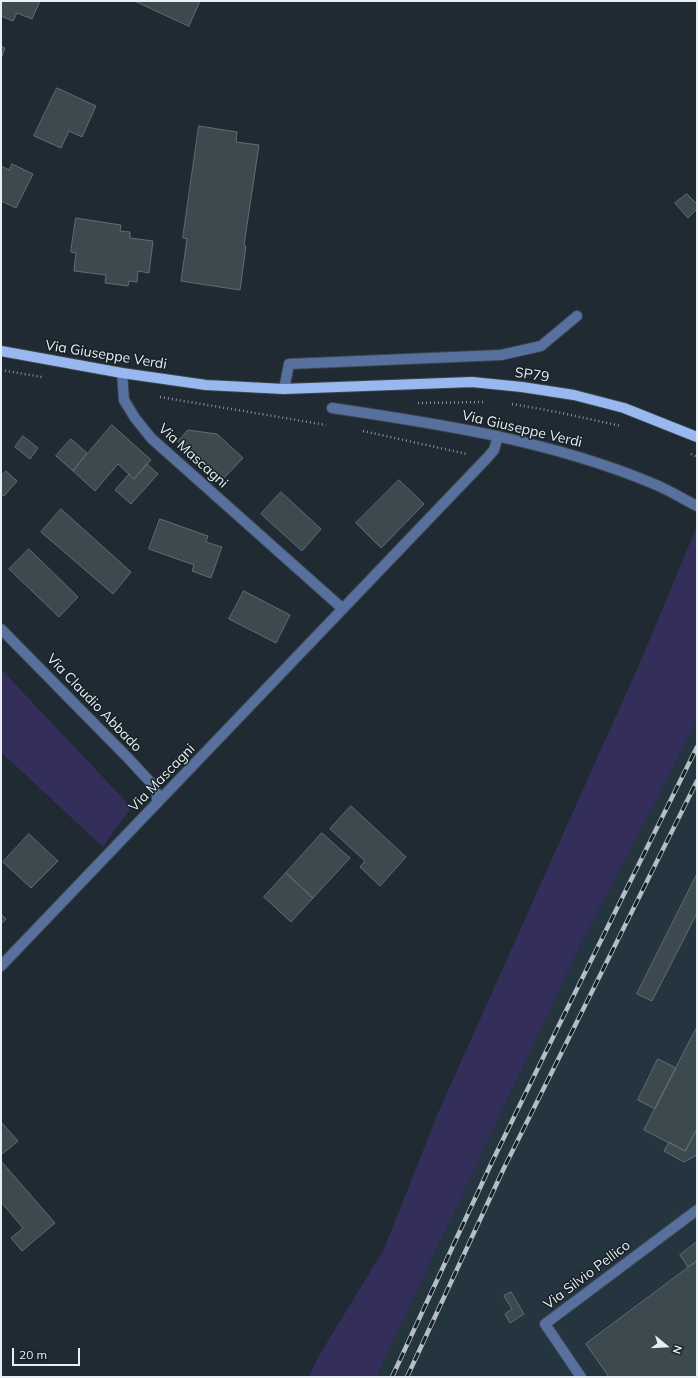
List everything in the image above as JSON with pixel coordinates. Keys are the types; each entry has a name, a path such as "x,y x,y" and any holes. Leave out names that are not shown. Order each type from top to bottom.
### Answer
{"main road":[{"name":"Via Giuseppe Verdi","path":"1,351 122,373 206,385 284,390"},
{"name":"SP79","path":"284,390 472,382 522,387 574,395 624,408 697,437"}],"street":[{"path":"284,390 289,364 501,355 541,346 577,316"},
{"name":"Via Mascagni","path":"122,373 124,400 135,418 151,438 343,609"},
{"name":"Via Giuseppe Verdi","path":"332,408 498,436 591,460 655,484 697,506"},
{"name":"Via Mascagni","path":"1,966 487,458 494,450 498,436"},
{"name":"Via Claudio Abbado","path":"1,629 153,785 157,794 157,803"},
{"name":"Via Silvio Pellico","path":"581,1377 545,1324 697,1210"}],"path":[{"path":"159,397 328,425"},
{"path":"416,403 488,402"},
{"path":"508,404 557,412 624,427"},
{"path":"362,431 487,458"},
{"path":"686,451 697,457"}],"shaded area":[{"path":"697,526 697,721 580,946 376,1377 309,1377 317,1359 384,1249 438,1113 642,658"},
{"path":"1,669 131,807 103,847 1,752"},
{"path":"697,721 697,1377 376,1377 580,946"}],"building":[{"path":"1,1 40,1 32,19 17,13 13,21 1,16"},
{"path":"135,1 200,1 189,26"},
{"path":"1,46 5,48 1,59"},
{"path":"57,88 96,106 82,137 69,131 61,148 34,136"},
{"path":"199,126 237,132 236,142 259,145 244,245 246,246 240,290 181,281 187,239 183,238"},
{"path":"12,164 33,174 16,208 1,201 1,166 9,170"},
{"path":"687,194 697,204 697,209 688,218 675,203"},
{"path":"76,218 121,225 120,231 130,232 130,238 153,241 149,273 138,271 137,282 129,281 128,286 105,283 106,275 74,271 76,253 71,252"},
{"path":"112,425 151,460 134,479 118,464 95,491 73,471"},
{"path":"188,430 217,434 243,458 223,479 178,442"},
{"path":"23,436 38,448 30,459 15,447"},
{"path":"71,439 87,453 73,471 56,456"},
{"path":"147,464 158,474 131,504 115,490 129,474 134,479"},
{"path":"6,471 17,481 4,496 1,494 1,476"},
{"path":"399,480 424,504 381,548 356,523"},
{"path":"281,492 321,529 302,551 261,514"},
{"path":"61,509 131,572 113,594 41,532"},
{"path":"160,519 208,536 206,542 222,547 211,578 192,571 194,565 149,549"},
{"path":"29,549 78,597 59,617 9,569"},
{"path":"244,591 290,615 276,643 229,619"},
{"path":"351,806 406,857 380,886 360,867 365,861 330,829"},
{"path":"322,833 350,858 313,898 286,873"},
{"path":"29,834 58,861 31,888 3,862"},
{"path":"286,873 313,898 291,922 264,897"},
{"path":"697,874 697,913 652,1001 637,994"},
{"path":"1,914 6,919 1,924"},
{"path":"697,1027 697,1131 685,1151 644,1130"},
{"path":"658,1059 676,1068 655,1109 638,1100"},
{"path":"1,1122 18,1141 1,1155"},
{"path":"696,1131 697,1155 684,1162 664,1151 669,1142 685,1151"},
{"path":"1,1161 55,1223 22,1251 11,1238 23,1228 1,1202"},
{"path":"697,1242 697,1261 688,1267 680,1255"},
{"path":"697,1261 697,1377 609,1377 586,1344"},
{"path":"511,1292 524,1314 510,1323 505,1314 512,1309 504,1296"}],"railway":[{"path":"392,1377 492,1162 697,747"},
{"path":"407,1377 504,1168 697,781"}]}
